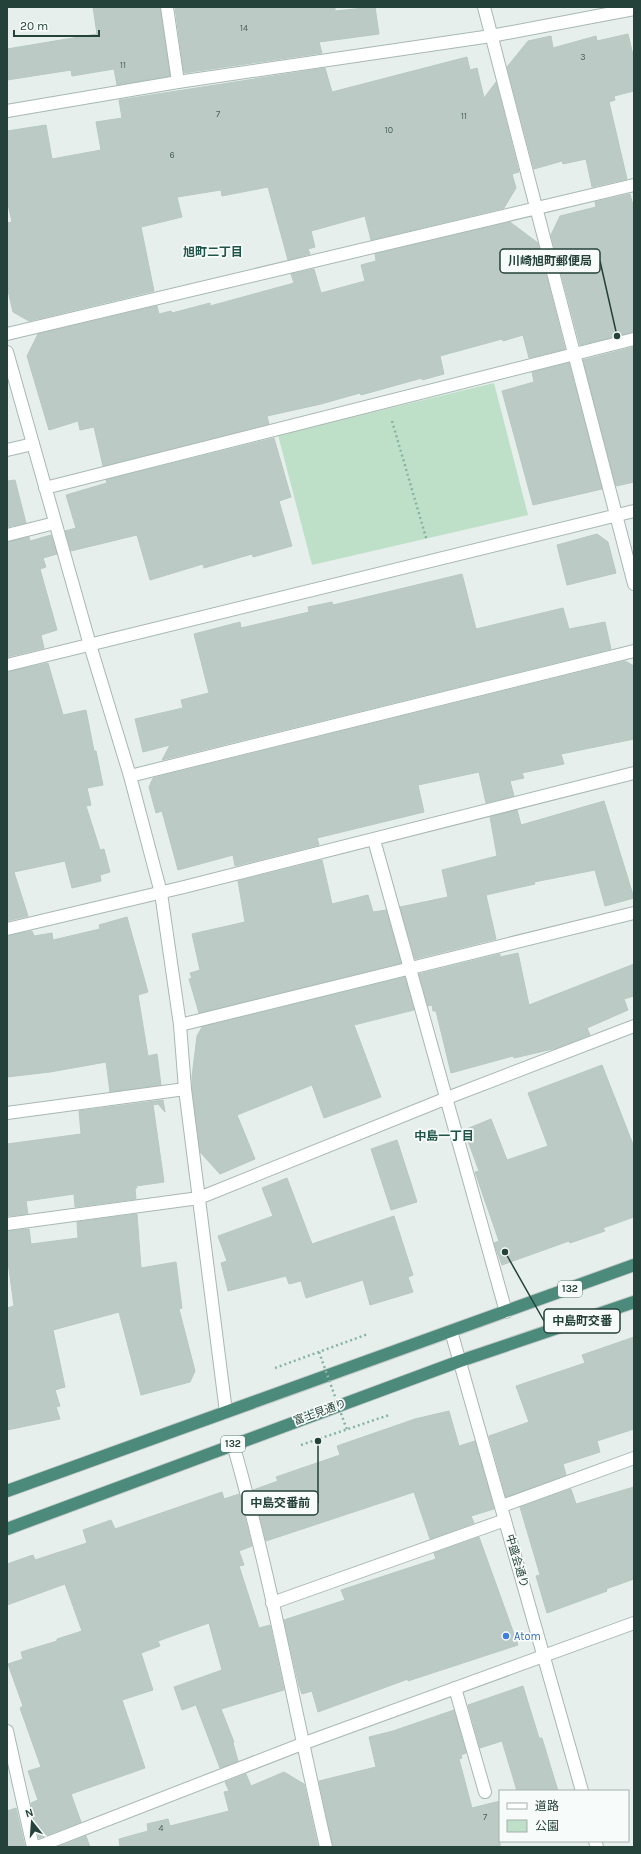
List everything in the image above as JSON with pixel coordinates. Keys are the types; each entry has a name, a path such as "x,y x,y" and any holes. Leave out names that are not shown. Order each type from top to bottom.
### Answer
{"highway":[{"name":"132","path":"7,1491 634,1265"},
{"name":"富士見通り","path":"7,1528 460,1361 634,1302"}],"street":[{"path":"167,7 178,82"},
{"path":"484,7 634,584"},
{"path":"7,111 178,82 491,36 634,9"},
{"path":"7,334 634,185"},
{"path":"45,488 634,339"},
{"path":"7,352 90,644 130,776 161,893 180,1025 185,1090 226,1412"},
{"path":"7,450 33,444"},
{"path":"7,665 634,511"},
{"path":"7,535 55,523"},
{"path":"130,776 634,651"},
{"path":"7,929 161,893 634,773"},
{"path":"374,840 506,1312"},
{"path":"180,1025 634,913"},
{"path":"7,1224 199,1198 447,1098 634,1026"},
{"path":"7,1113 185,1090"},
{"name":"中盛会通り","path":"451,1331 582,1790"},
{"path":"232,1444 272,1603 326,1847"},
{"path":"502,1506 634,1458"},
{"path":"272,1603 505,1520"},
{"path":"37,1847 302,1744 634,1623"},
{"path":"455,1688 485,1792"},
{"path":"7,1731 33,1847"}],"path":[{"path":"391,418 423,529"},
{"path":"275,1368 368,1334"},
{"path":"319,1352 346,1430"},
{"path":"301,1445 389,1415"}],"green space":[{"path":"494,383 528,515 312,565 278,435"}],"building":[{"path":"93,7 160,7 170,76 117,85 114,69 72,76 71,70 7,80 7,49 97,34"},
{"path":"175,7 335,7 335,11 375,7 379,34 319,42 322,53 184,73"},
{"path":"628,34 634,59 634,91 614,96 615,100 609,102 627,179 592,187 586,159 563,164 562,161 534,169 507,67 528,41 551,36 553,48 596,36 597,41"},
{"path":"467,57 470,70 477,68 484,98 496,82 519,172 512,174 516,188 504,208 371,240 365,216 311,231 315,247 308,249 310,254 288,260 268,187 222,196 221,190 177,197 182,217 141,227 154,291 29,321 13,312 7,286 7,223 12,222 7,200 7,131 46,125 52,159 101,150 96,122 122,118 119,100 325,68 332,92"},
{"path":"630,194 634,209 634,332 580,345 551,235 560,216 596,207 595,202"},
{"path":"510,222 538,243 565,349 529,358 523,335 503,341 502,339 440,356 444,374 422,380 422,378 361,395 360,393 321,404 267,416 269,424 103,466 94,427 80,430 78,421 49,430 27,356 38,334 157,306 159,314 171,311 172,313 210,303 210,306 294,283 291,274 314,269 321,293 365,281 361,265 376,261 375,254"},
{"path":"634,347 634,482 616,486 583,360"},
{"path":"569,363 602,489 533,505 502,391 534,382 532,372"},
{"path":"274,438 291,497 279,501 292,546 253,557 252,554 204,568 203,564 150,580 137,535 71,551 65,531 76,528 66,495 107,483 106,480"},
{"path":"15,480 26,523 7,527 7,481"},
{"path":"597,534 608,542 616,573 567,585 557,545"},
{"path":"51,535 57,554 43,558 46,567 40,569 57,630 41,635 44,648 7,657 7,542 29,537 30,541"},
{"path":"462,574 476,629 563,608 569,629 605,622 611,649 162,760 170,745 143,752 135,719 183,708 181,700 209,693 194,634 240,622 241,628 309,612 308,607 332,602 333,605"},
{"path":"625,661 634,666 634,739 561,754 564,764 522,773 524,778 510,781 514,796 486,803 479,772 418,785 424,812 317,838 319,845 235,866 233,855 178,870 162,811 156,813 149,787 153,778"},
{"path":"48,663 63,715 86,710 94,751 96,751 103,785 87,788 91,805 86,806 100,850 104,849 110,872 100,875 101,881 72,888 65,861 14,872 28,916 7,921 7,672"},
{"path":"604,801 634,898 605,906 595,870 534,882 535,884 486,895 496,939 415,959 400,907 448,897 442,870 497,856 490,817 517,810 521,825"},
{"path":"322,860 332,904 368,895 373,912 386,910 401,963 199,1013 189,979 192,978 190,973 200,970 192,934 245,922 238,881"},
{"path":"127,917 148,992 138,995 148,1056 157,1054 161,1085 110,1092 106,1062 50,1072 7,1077 7,936 32,931 34,936 52,933 53,940 100,929 99,925"},
{"path":"518,953 529,1005 634,964 634,996 624,999 628,1010 587,1028 590,1035 557,1048 514,1058 513,1056 451,1073 436,1011 433,1011 432,1005 428,1006 419,974 500,954 500,957"},
{"path":"405,977 414,1010 354,1025 381,1097 324,1118 312,1085 237,1115 255,1159 220,1174 200,1152 192,1088 197,1036 202,1027"},
{"path":"602,1065 634,1147 634,1217 603,1228 605,1231 570,1243 569,1241 502,1265 494,1243 499,1241 475,1172 479,1171 464,1130 491,1119 507,1160 548,1146 528,1093"},
{"path":"163,1100 165,1112 158,1104 153,1105 164,1182 136,1186 136,1199 75,1207 74,1194 26,1201 28,1214 7,1216 7,1144 81,1134 79,1111"},
{"path":"397,1140 417,1202 391,1210 371,1149"},
{"path":"287,1178 312,1244 394,1216 413,1275 408,1277 413,1292 370,1305 363,1280 306,1298 301,1281 289,1284 286,1276 228,1291 221,1263 227,1261 218,1236 273,1216 262,1188"},
{"path":"137,1214 141,1268 176,1262 182,1308 179,1309 195,1371 190,1382 141,1395 119,1312 53,1330 65,1387 55,1390 60,1406 56,1407 60,1419 7,1430 7,1308 14,1306 7,1255 7,1231 29,1229 31,1244 78,1238 77,1222"},
{"path":"634,1337 634,1429 597,1441 600,1452 563,1464 566,1475 506,1497 489,1436 529,1422 516,1386 585,1363 582,1355"},
{"path":"449,1411 459,1446 475,1441 494,1509 471,1516 474,1523 430,1539 414,1492 266,1541 253,1490 278,1481 276,1477 340,1455 337,1446 415,1419"},
{"path":"634,1487 634,1579 606,1589 607,1591 547,1613 536,1576 540,1575 520,1507 571,1489 576,1504"},
{"path":"222,1492 224,1499 239,1494 252,1546 239,1551 244,1565 239,1566 259,1628 270,1625 284,1690 221,1709 234,1742 238,1761 220,1768 196,1705 182,1710 174,1687 222,1670 209,1623 158,1641 160,1646 141,1653 153,1690 122,1700 145,1768 71,1794 81,1822 39,1838 31,1803 38,1800 28,1771 41,1767 20,1708 23,1706 8,1664 23,1659 21,1652 57,1641 57,1639 82,1631 65,1584 7,1605 7,1564 33,1555 35,1560 87,1543 83,1530 111,1520 115,1529"},
{"path":"479,1537 518,1645 408,1681 408,1679 318,1712 312,1691 302,1694 299,1686 284,1620 345,1600 341,1590 436,1559 434,1553"},
{"path":"523,1686 539,1738 542,1738 558,1790 517,1790 502,1741 480,1748 468,1705"},
{"path":"454,1710 466,1753 461,1755 462,1758 459,1759 472,1808 499,1801 500,1847 333,1847 319,1781 376,1767 369,1737 393,1731"},
{"path":"284,1772 304,1784 318,1847 120,1847 119,1839 148,1831 147,1824 168,1819 170,1826 229,1811 224,1792 229,1791 225,1782 246,1774 251,1786"},
{"path":"16,1808 25,1847 7,1847 7,1811"},
{"path":"86,1836 90,1847 58,1847"}],"place":[{"name":"川崎旭町郵便局","path":"617,336"},
{"name":"中島町交番","path":"505,1252"},
{"name":"中島交番前","path":"318,1441"},
{"name":"Atom","path":"506,1636"}],"district":[{"name":"旭町二丁目","path":"213,252"},
{"name":"中島一丁目","path":"444,1136"}]}
